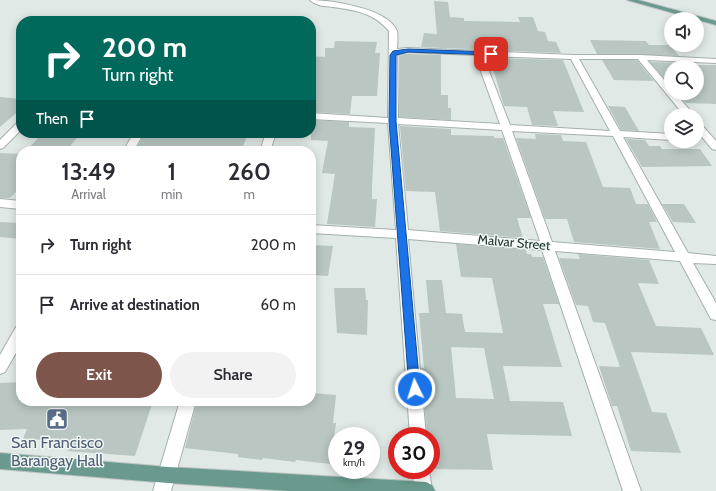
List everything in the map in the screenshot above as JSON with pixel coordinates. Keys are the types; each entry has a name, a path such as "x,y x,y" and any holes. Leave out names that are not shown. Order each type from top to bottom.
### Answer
{"main road":[{"path":"630,0 716,23"},
{"path":"0,462 426,491"}],"street":[{"path":"313,0 318,3 359,9 377,14 387,21 393,31 393,121 417,427"},
{"path":"393,55 395,52 408,50 574,57 640,57 716,62"},
{"path":"478,53 506,127 632,491"},
{"path":"574,57 716,315"},
{"path":"640,57 683,108"},
{"path":"316,116 664,136"},
{"path":"0,146 16,129"},
{"path":"704,131 714,142"},
{"path":"704,140 714,142"},
{"path":"0,203 16,205"},
{"name":"Malvar Street","path":"316,229 547,245 716,260"},
{"path":"0,368 16,340"},
{"path":"162,491 187,406"},
{"path":"422,479 423,491"}],"building":[{"path":"434,1 448,2 450,17 464,18 464,21 520,22 518,17 533,17 538,31 545,32 548,41 556,42 561,53 421,47 424,33 437,34"},
{"path":"590,40 646,41 649,45 664,45 664,52 676,52 679,56 597,54"},
{"path":"335,41 377,42 375,53 380,53 377,96 352,96 350,114 316,112 316,56 325,57 325,48 334,48"},
{"path":"404,54 441,55 441,95 448,95 448,108 451,108 451,120 399,117 399,56"},
{"path":"490,58 563,60 584,112 553,111 558,126 532,125 527,107 504,106"},
{"path":"602,60 637,60 654,81 614,80"},
{"path":"650,62 664,62 664,78"},
{"path":"704,65 716,65 716,104 686,103 683,100 704,100"},
{"path":"0,97 16,99 16,113 0,127"},
{"path":"608,106 625,107 639,131 621,130"},
{"path":"316,120 349,122 349,127 375,128 372,199 377,199 375,227 327,224 335,174 322,173 328,141 311,140 311,138 316,138"},
{"path":"400,126 451,129 451,135 494,136 494,138 503,138 531,218 517,218 523,238 440,231 435,192 406,191"},
{"path":"535,134 561,135 563,141 586,142 603,187 630,188 636,204 648,204 657,222 649,222 660,249 574,242 567,219 545,219 516,138 536,139"},
{"path":"38,138 77,138 70,146 31,146"},
{"path":"142,138 246,138 243,146 138,146"},
{"path":"626,139 645,140 649,146 660,146 662,149 700,149 712,166 642,167"},
{"path":"0,153 16,154 16,192 10,198 0,198"},
{"path":"662,204 684,204 696,223 673,222"},
{"path":"0,222 16,223 16,239 0,237"},
{"path":"456,244 526,250 527,254 531,254 532,257 543,257 559,304 543,304 562,367 503,366 510,401 563,402 572,436 487,434 493,470 440,469 440,427 426,427 421,368 424,368 419,313 429,313 426,280 442,280 446,313 462,314 465,332 503,333 492,278 461,277","holes":["451,347 484,348 494,399 456,398"]},
{"path":"316,245 333,246 328,276 316,275"},
{"path":"578,254 649,260 659,284 638,283 656,326 701,328 714,355 631,352 652,412 666,413 681,453 631,451 617,406 612,406 599,366 620,367 605,323 593,322 588,306 576,305 559,258 580,259"},
{"path":"334,288 365,288 366,300 368,300 367,335 337,333"},
{"path":"16,382 16,406 151,406 135,456 67,451 71,441 23,439 27,429 0,430 0,383"},
{"path":"316,393 336,395 333,423 336,423 335,427 328,427 328,464 263,458 262,460 238,457 238,454 185,448 196,406 316,406"}],"place":[{"name":"San Francisco Barangay Hall","path":"57,419"}],"route":[{"path":"415,389 393,121 393,55 395,52 408,50 491,54"}]}
